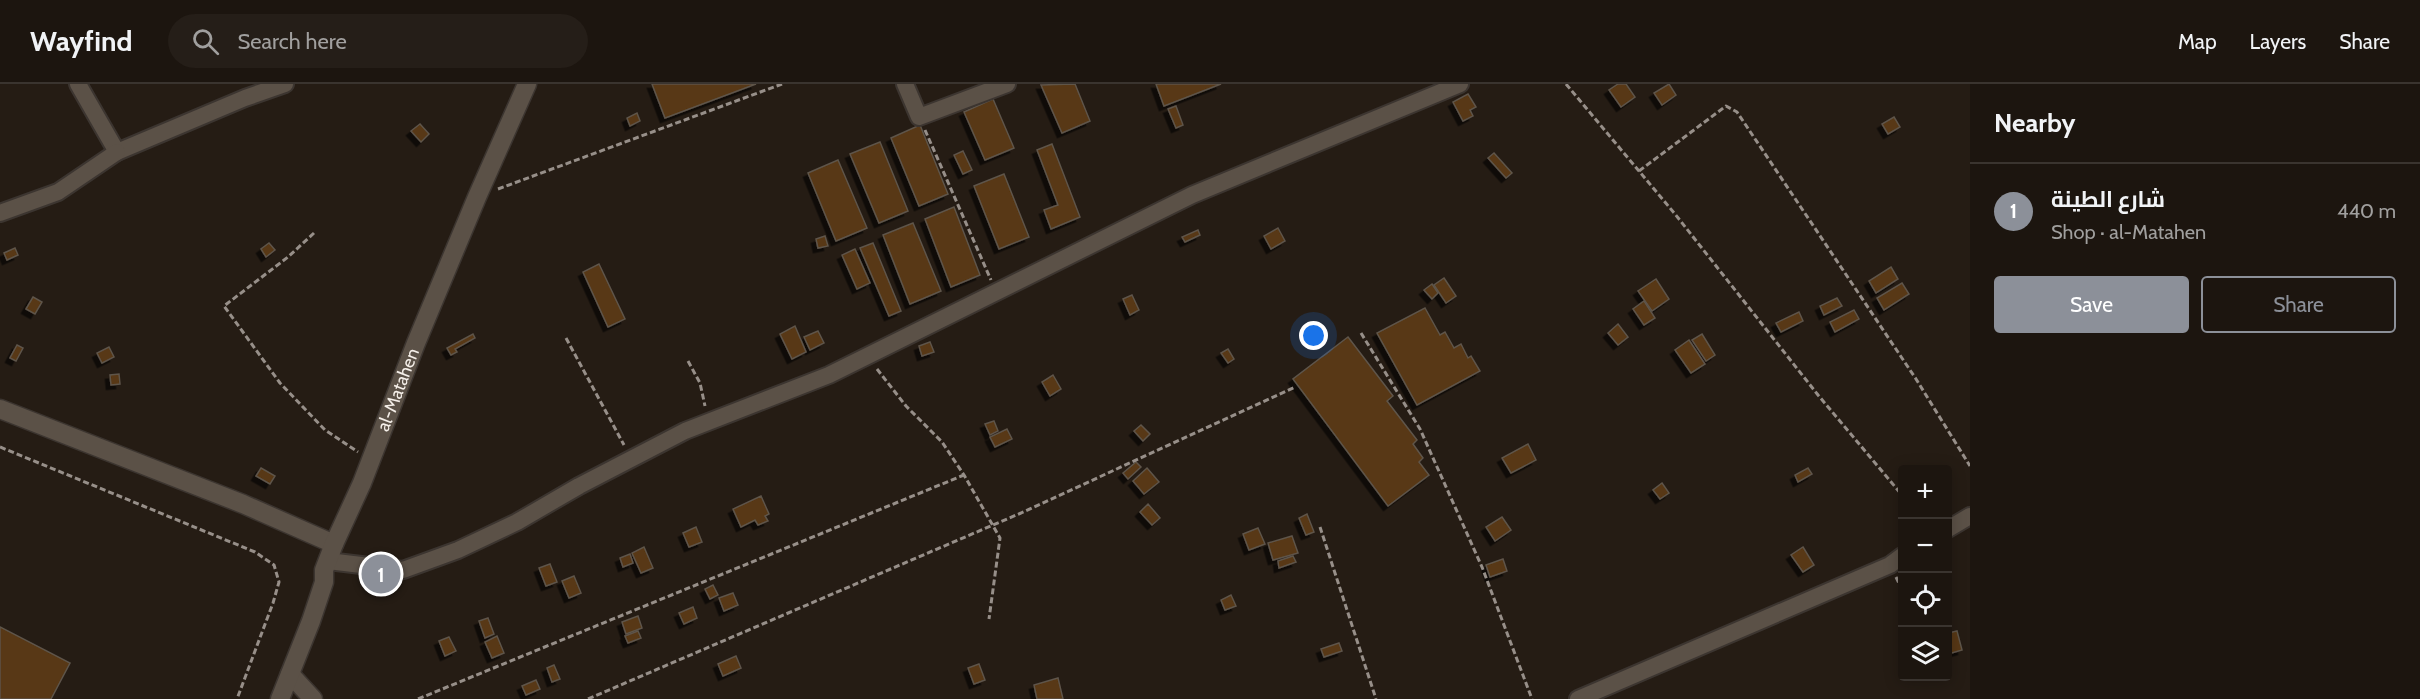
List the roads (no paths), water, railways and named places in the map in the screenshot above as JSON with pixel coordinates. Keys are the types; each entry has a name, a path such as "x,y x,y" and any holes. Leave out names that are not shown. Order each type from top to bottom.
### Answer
{"main road":[{"name":"al-Matahen","path":"280,699 324,582 324,570 331,552 362,483 477,197 527,84"},
{"path":"0,409 243,504 331,552"},
{"path":"290,675 312,699"}],"street":[{"path":"78,84 117,152"},
{"path":"0,213 58,192 117,152 244,98 285,84"},
{"path":"905,84 920,117 1007,84"},
{"path":"331,552 403,570 458,550 517,522 579,486 686,431 829,375 1192,195 1460,84"},
{"path":"1952,526 1970,516"},
{"path":"1578,699 1890,565 1898,559"}],"place":[{"name":"شارع الطينة","path":"381,574"}]}
